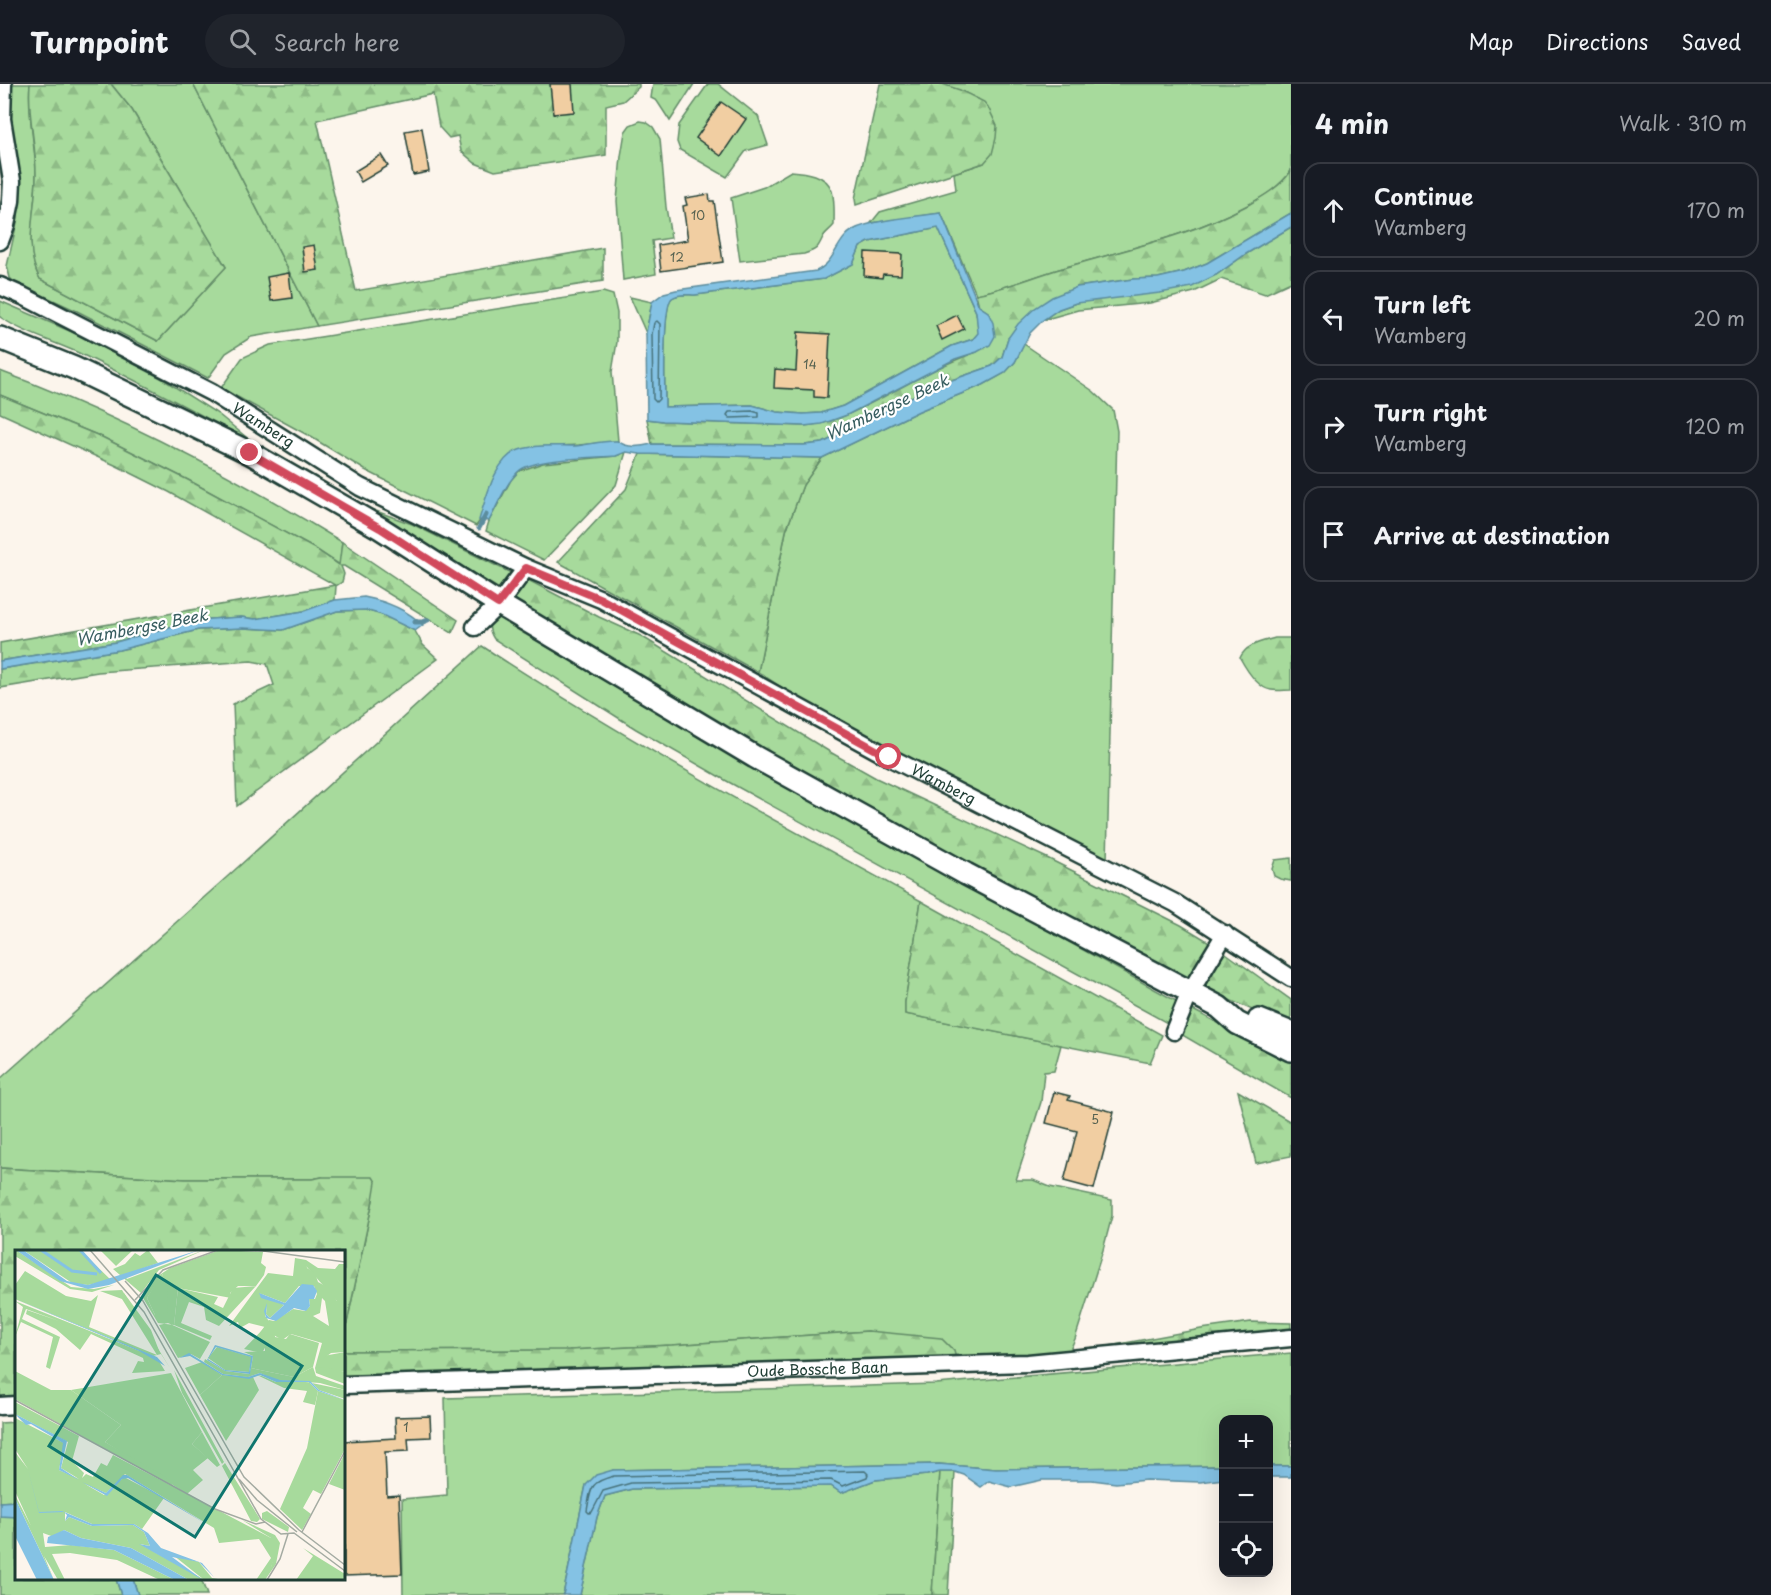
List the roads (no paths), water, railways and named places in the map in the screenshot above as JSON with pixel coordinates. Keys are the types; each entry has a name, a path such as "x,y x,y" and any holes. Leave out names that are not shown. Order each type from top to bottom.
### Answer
{"main road":[{"name":"Wamberg","path":"0,338 74,368 250,453 380,528 498,604 755,757 966,874 1219,1007 1242,1013 1291,1033"},
{"name":"Wamberg","path":"1219,1007 1237,1023 1291,1050"}],"street":[{"path":"0,241 11,201 12,181 2,119 3,84"},
{"name":"Wamberg","path":"0,286 212,393 360,487 526,568 601,599 889,757 1175,903 1291,978"},
{"path":"475,627 498,604 526,568"},
{"path":"1174,1031 1190,992 1225,934"},
{"name":"Oude Bossche Baan","path":"345,1385 1028,1362 1291,1338"},
{"path":"0,1406 15,1405"}],"water":[{"path":"941,213 979,306 988,312 993,323 995,336 990,345 955,359 847,415 822,424 804,426 647,419 646,333 652,302 664,293 816,271 828,262 843,239 853,230 883,221","holes":["938,228 976,312 978,333 973,339 952,346 843,406 821,413 777,412 752,405 665,407 667,316 672,298 678,295 695,295 824,279 853,264 860,247 869,242"]},
{"path":"1291,213 1291,227 1216,275 1192,287 1076,303 1059,309 1030,333 1015,362 1005,373 822,458 626,452 616,456 539,463 520,470 507,487 489,521 479,520 488,490 498,470 511,454 519,450 540,446 575,446 612,441 635,447 652,444 804,445 823,443 911,397 992,366 1002,357 1008,338 1018,324 1035,308 1052,297 1077,287 1158,278 1184,272 1207,263"},
{"path":"364,597 395,607 423,625 415,631 382,615 365,610 337,611 283,630 243,628 198,630 119,650 0,669 0,661 116,642 195,620 241,617 255,619 304,611 335,600"},
{"path":"939,1464 996,1469 1219,1466 1219,1480 1200,1482 1146,1480 1116,1483 1092,1480 1042,1480 1011,1487 989,1481 981,1487 964,1475 955,1472 940,1472 875,1480 841,1493 831,1486 632,1489 605,1496 597,1517 580,1595 563,1595 586,1485 596,1475 613,1470"},
{"path":"1273,1466 1291,1466 1291,1477 1273,1477"},
{"path":"15,1501 15,1517 0,1516 0,1502"},
{"path":"116,1580 133,1580 138,1595 121,1595"}],"waterway":[{"name":"Wambergse Beek","path":"479,528 486,515"},
{"name":"Wambergse Beek","path":"415,622 428,620"}]}
